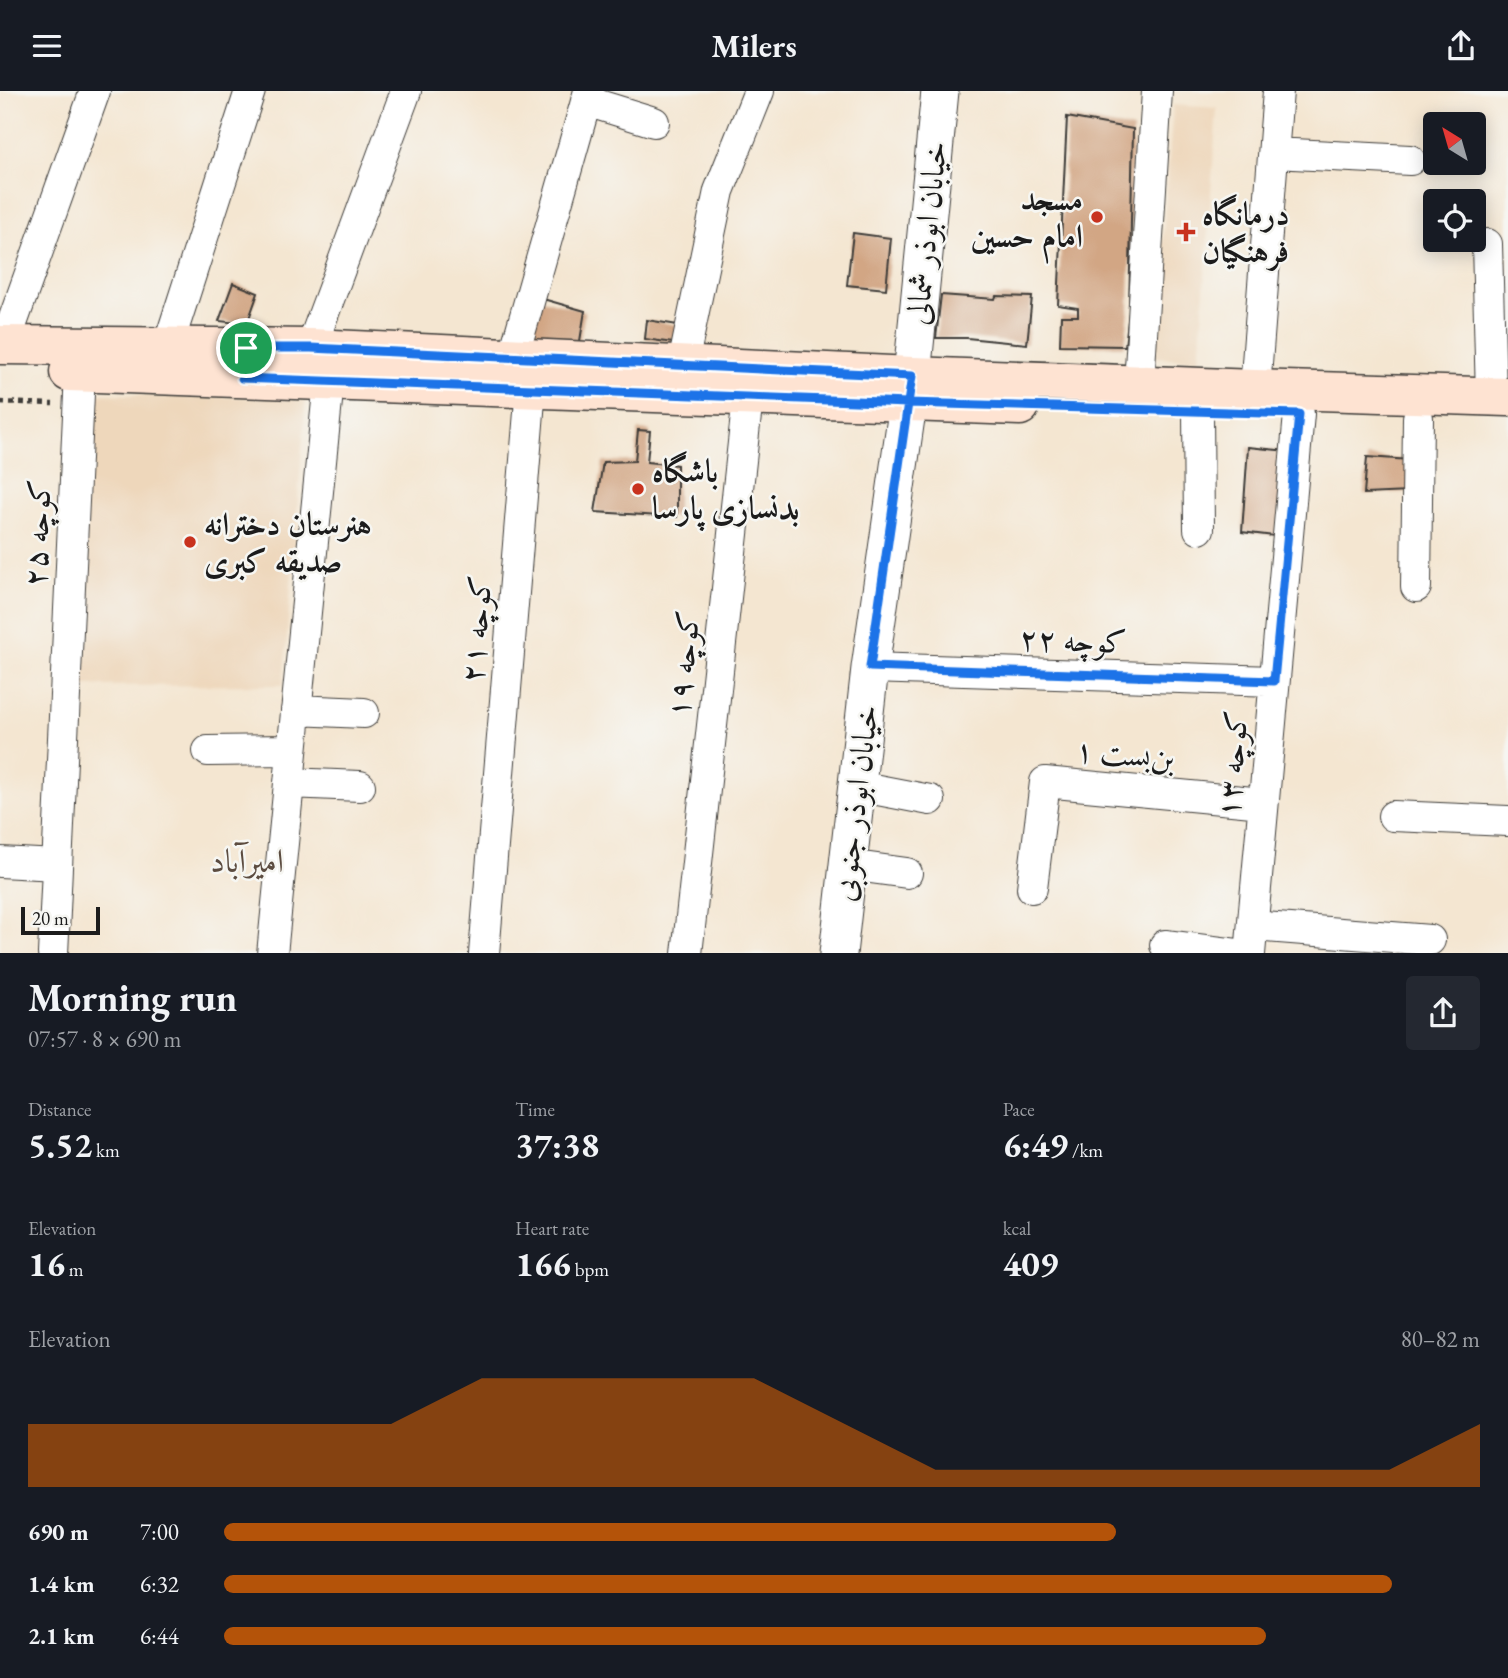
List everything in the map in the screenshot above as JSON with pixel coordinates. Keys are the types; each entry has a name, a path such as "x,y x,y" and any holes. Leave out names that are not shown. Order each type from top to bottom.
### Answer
{"main road":[{"path":"1,354 168,346 244,363"},
{"path":"1,354 80,372 244,363 320,364 522,373 748,397 910,389 1139,384 1502,405"},
{"path":"522,373 683,364 910,389 1198,411 1418,418 1502,405"}],"street":[{"path":"1,354 95,91"},
{"path":"168,346 250,91"},
{"path":"272,953 296,710 320,364 406,91"},
{"path":"683,364 719,191 759,91"},
{"name":"خیابان ابوذر شمالی","path":"910,389 940,91"},
{"path":"1139,384 1157,91"},
{"path":"1255,389 1278,91"},
{"path":"588,96 654,122"},
{"name":"کوچه ۲۱","path":"484,953 522,373 588,96"},
{"path":"1274,153 1410,160"},
{"path":"1487,244 1502,405"},
{"name":"کوچه ۲۵","path":"53,953 80,372"},
{"name":"خیابان ابوذر جنوبی","path":"845,952 848,865 870,667 910,389"},
{"name":"کوچه ۱۹","path":"688,947 748,397"},
{"path":"1198,411 1199,529"},
{"name":"کوچه ۱۳","path":"1252,940 1299,414"},
{"path":"1416,587 1418,418"},
{"name":"کوچه ۲۲","path":"870,667 1274,681"},
{"path":"296,710 364,713"},
{"path":"208,751 292,750"},
{"name":"بن‌بست ۱","path":"1031,888 1045,782 1264,803"},
{"path":"289,783 360,786"},
{"path":"857,786 930,800"},
{"path":"1393,816 1508,821"},
{"path":"0,862 57,865"},
{"path":"848,865 907,873"},
{"path":"1252,940 1430,940"},
{"path":"1166,945 1229,953"}],"shaded area":[{"name":"درمانگاه فرهنگیان","path":"1173,105 1217,108 1199,360 1154,357"},
{"name":"هنرستان دخترانه صدیقه کبری","path":"90,394 306,399 283,685 79,686"}],"building":[{"name":"مسجد امام حسین","path":"1067,117 1133,129 1129,312 1125,346 1060,345 1061,316 1078,316 1078,308 1058,305"},
{"path":"853,233 891,238 886,289 847,285"},
{"path":"233,283 258,293 247,324 219,321"},
{"path":"941,295 995,299 996,296 1032,297 1027,344 936,338"},
{"path":"536,297 585,311 579,347 523,344"},
{"path":"647,320 678,325 673,343 645,339"},
{"name":"باشگاه بدنسازی پارسا","path":"638,430 650,431 647,462 677,465 677,517 595,512 603,462 635,461"},
{"path":"1248,447 1288,451 1283,537 1242,532"},
{"path":"1367,457 1410,460 1409,492 1364,494"}],"place":[{"name":"مسجد امام حسین","path":"1097,217"},
{"name":"درمانگاه فرهنگیان","path":"1186,232"},
{"name":"باشگاه بدنسازی پارسا","path":"638,489"},
{"name":"هنرستان دخترانه صدیقه کبری","path":"190,542"}],"district":[{"name":"امیرآباد","path":"247,860"}],"route":[{"path":"246,348 242,378 908,403 1299,414 1274,681 870,667 908,403 909,394 912,376 311,348 246,348"}]}
